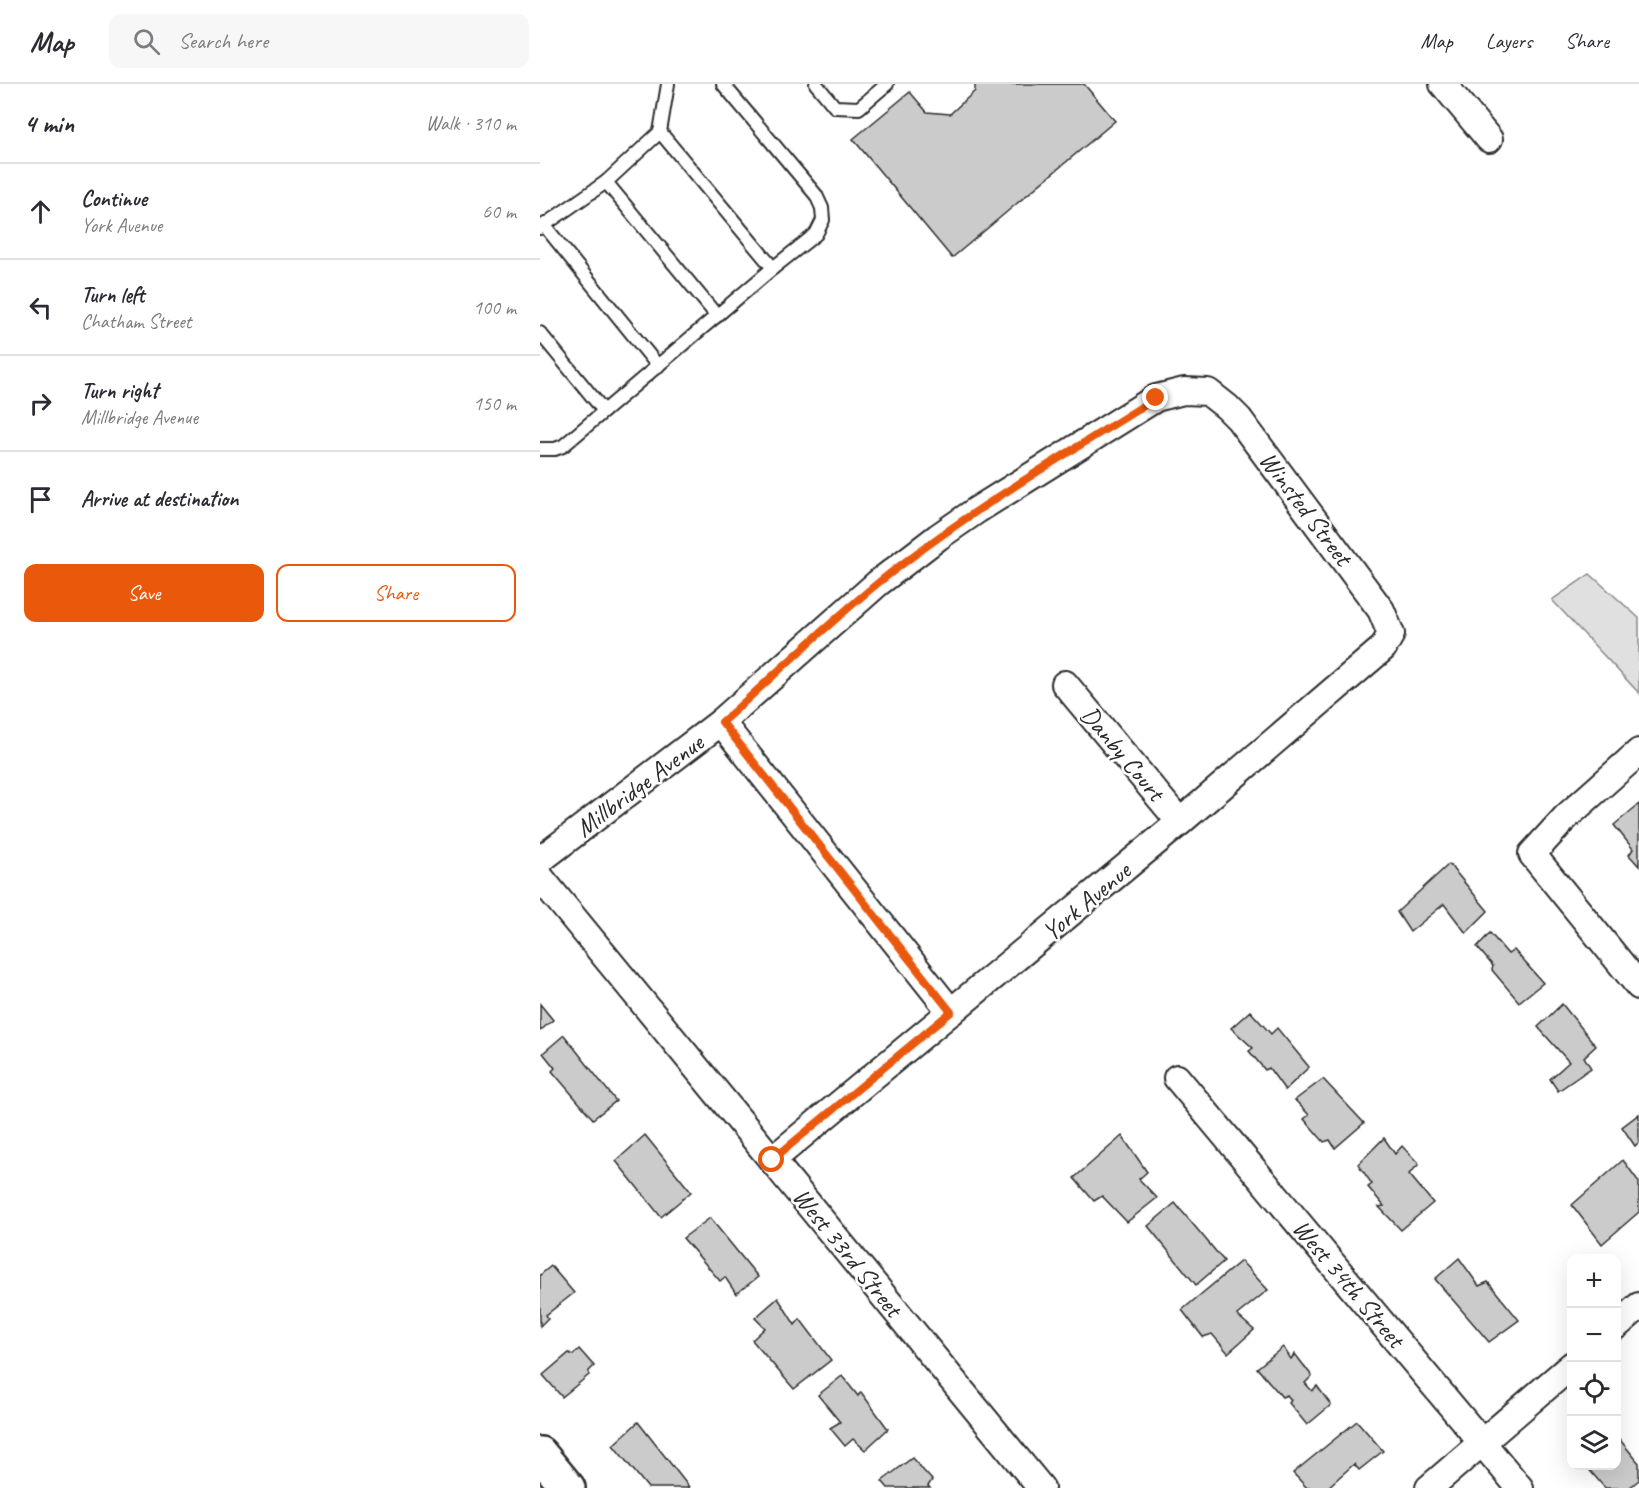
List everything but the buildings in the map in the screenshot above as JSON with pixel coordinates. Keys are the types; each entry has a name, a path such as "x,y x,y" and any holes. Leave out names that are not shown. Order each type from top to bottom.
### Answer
{"street":[{"path":"1443,84 1489,139"},
{"name":"Millbridge Avenue","path":"540,860 722,722 878,583 977,510 1156,398 1184,391 1208,392"},
{"name":"Winsted Street","path":"1208,392 1239,419 1381,610 1391,634"},
{"name":"York Avenue","path":"772,1160 1180,822 1383,648 1391,634"},
{"name":"Danby Court","path":"1065,684 1180,822"},
{"path":"722,722 951,1012"},
{"path":"1639,752 1566,817 1532,854 1639,986"},
{"name":"West 33rd Street","path":"540,877 1041,1488"},
{"name":"West 34th Street","path":"1177,1078 1520,1488"},
{"path":"1621,1322 1639,1306"},
{"path":"1429,1488 1567,1369"},
{"path":"540,1454 568,1488"}],"lane":[{"path":"658,366 542,226 606,182 660,132 668,84"},
{"path":"540,449 555,450 563,446 816,234 823,220 822,208 816,195 723,84"},
{"path":"816,84 835,107 859,108 887,84"},
{"path":"660,132 773,268"},
{"path":"606,182 717,316"},
{"path":"540,333 604,411"}],"shaded area":[{"path":"1590,574 1639,618 1639,693 1552,600"}],"route":[{"path":"772,1160 951,1012 722,722 878,583 938,537 1156,398"}]}
